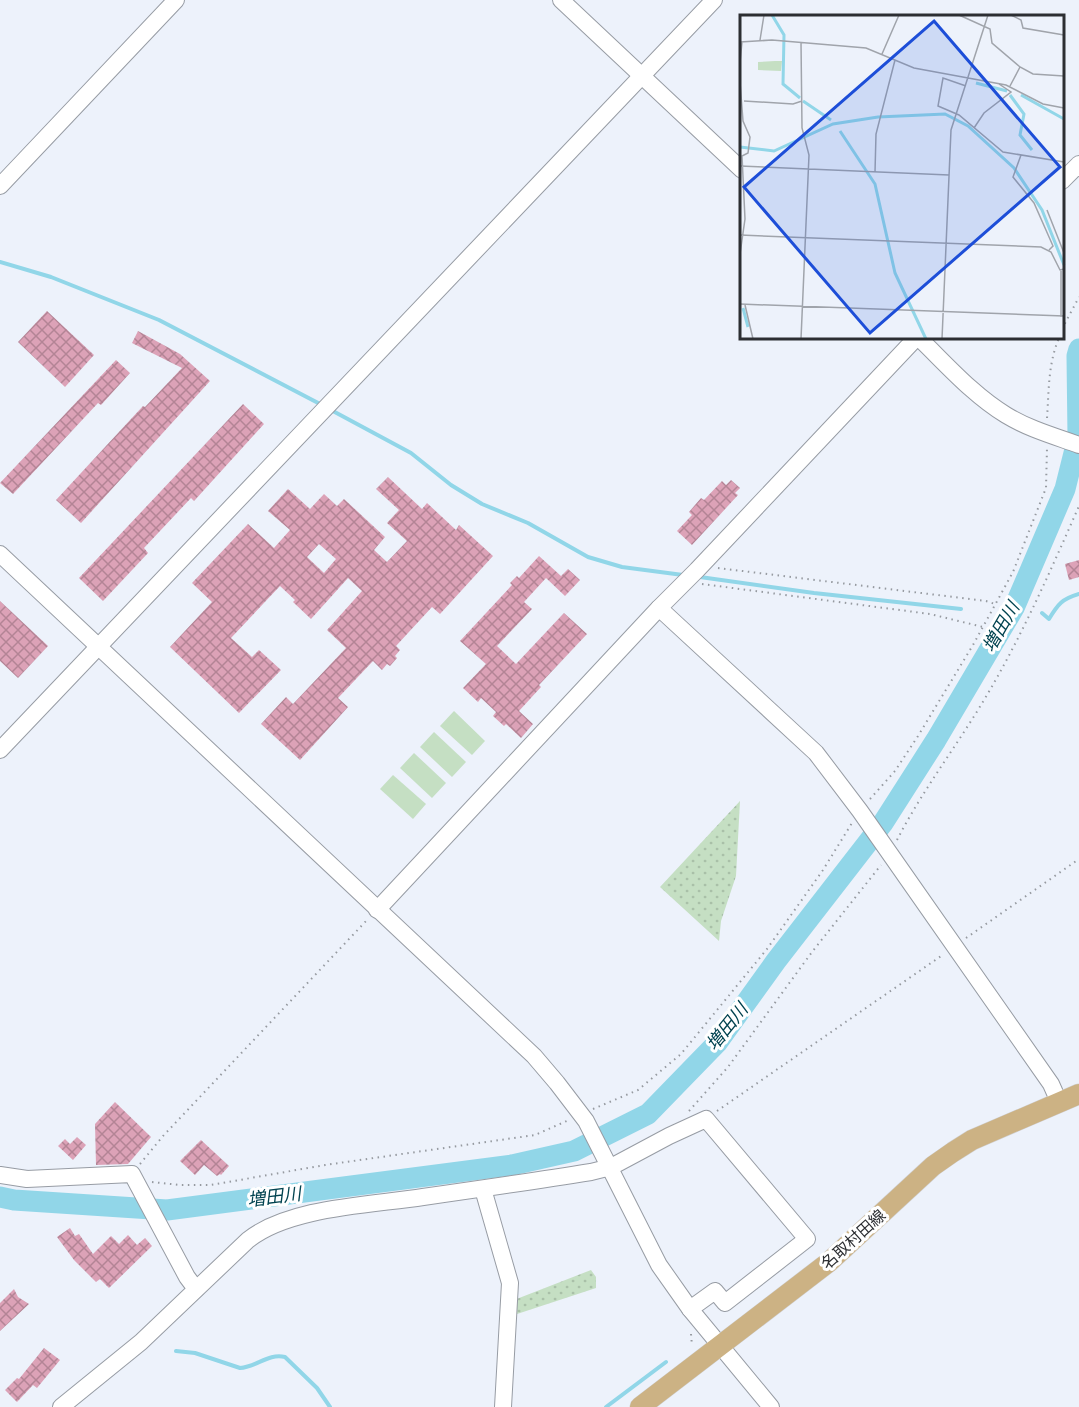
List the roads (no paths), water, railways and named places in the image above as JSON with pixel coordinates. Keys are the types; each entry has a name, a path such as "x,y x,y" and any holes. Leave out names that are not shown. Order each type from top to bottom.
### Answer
{"main road":[{"name":"名取村田線","path":"640,1407 829,1262 933,1166 972,1140 1055,1094 1079,1094"}],"street":[{"path":"0,186 176,0"},
{"path":"561,0 740,169"},
{"path":"0,750 714,0"},
{"path":"1064,180 1079,164"},
{"path":"377,910 659,608 917,339"},
{"path":"919,339 976,392 1005,415 1032,429 1079,445"},
{"path":"0,554 534,1056 584,1118 659,1265 690,1309 771,1407"},
{"path":"659,608 816,753 861,813 1055,1094"},
{"path":"61,1407 141,1342 248,1240 276,1223 326,1211 591,1172 607,1160 706,1119 807,1239 725,1303 715,1291 690,1309"},
{"path":"0,1175 27,1179 135,1180 187,1277 196,1289"},
{"path":"483,1189 510,1283 502,1407"}],"waterway":[{"path":"0,262 51,277 159,320 322,405"},
{"name":"増田川","path":"0,1197 14,1200 167,1210 512,1165 574,1151 648,1114 717,1043 776,961 883,823 936,740 1014,608 1065,489 1078,437 1077,356 1079,349"},
{"path":"331,410 411,453 451,485 482,504 528,523 588,557 622,567 683,575"},
{"path":"700,577 814,593 961,609"},
{"path":"1042,613 1049,619 1061,603 1079,594"},
{"path":"176,1351 195,1353 240,1368 268,1358 285,1357 317,1388 330,1407"},
{"path":"606,1407 666,1362"}]}
